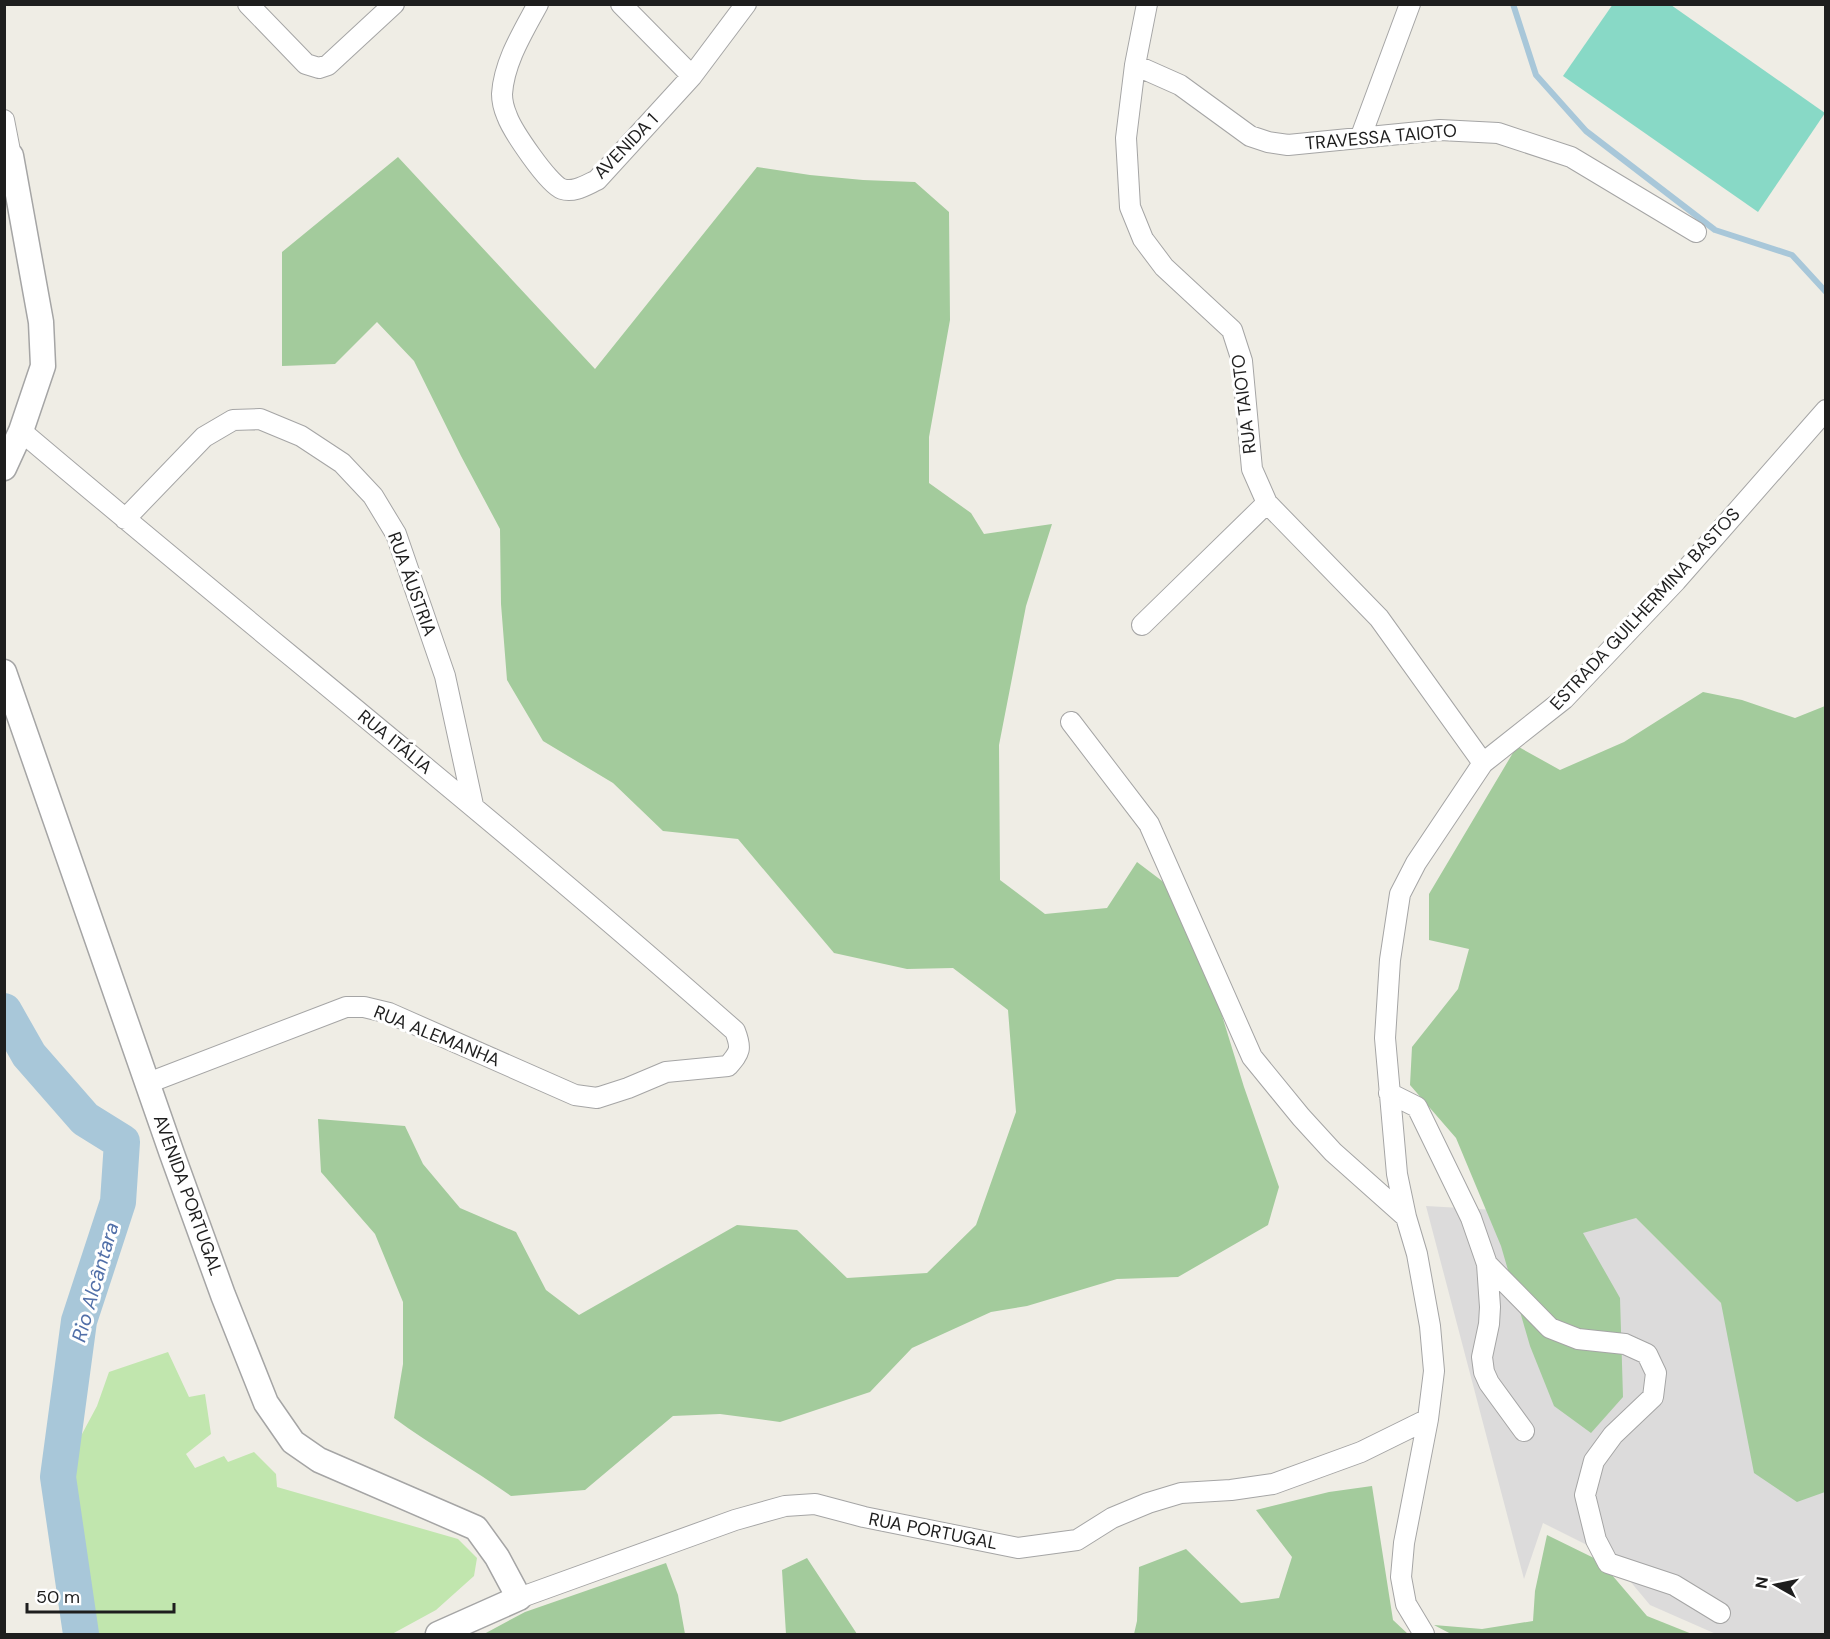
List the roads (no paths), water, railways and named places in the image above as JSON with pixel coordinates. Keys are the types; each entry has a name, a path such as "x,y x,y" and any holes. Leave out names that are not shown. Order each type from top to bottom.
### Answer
{"street":[{"path":"248,4 306,64 319,68 328,65 394,4"},
{"name":"AVENIDA 1","path":"538,4 512,54 504,77 502,98 507,118 535,162 552,182 562,189 576,190 597,180 692,76 746,4"},
{"path":"621,4 692,76"},
{"name":"RUA TAIOTO","path":"1147,4 1135,65 1126,138 1130,207 1143,238 1164,267 1232,330 1242,361 1252,469 1268,503 1378,618 1483,763"},
{"path":"1362,136 1410,4"},
{"name":"TRAVESSA TAIOTO","path":"1135,65 1179,85 1250,136 1268,142 1288,145 1440,130 1498,133 1571,157 1696,232"},
{"path":"4,120 8,155 41,322 43,366 21,431 4,468"},
{"name":"ESTRADA GUILHERMINA BASTOS","path":"1424,1635 1406,1604 1401,1577 1404,1543 1428,1419 1434,1371 1430,1326 1418,1254 1406,1217 1397,1174 1385,1038 1390,960 1400,894 1416,863 1483,763 1564,699 1676,581 1826,410"},
{"name":"RUA ÁUSTRIA","path":"125,519 204,437 233,420 261,419 301,436 342,463 373,496 396,534 445,676 473,805"},
{"name":"RUA ITÁLIA","path":"21,431 473,805 735,1030 740,1044 738,1054 728,1066"},
{"path":"1142,625 1268,503"},
{"name":"AVENIDA PORTUGAL","path":"4,672 223,1295 266,1403 292,1442 319,1460 476,1528 497,1557 519,1598"},
{"path":"1071,722 1149,824 1252,1057 1301,1118 1333,1152 1406,1217"},
{"name":"RUA ALEMANHA","path":"148,1083 345,1007 364,1007 389,1013 575,1095 597,1098 666,1072 728,1066"},
{"path":"1389,1093 1417,1107 1471,1218 1487,1264 1490,1307 1482,1358 1484,1372 1489,1383 1524,1431"},
{"path":"1487,1264 1550,1328 1578,1339 1625,1344 1647,1354 1656,1373 1653,1397 1612,1435 1594,1461 1585,1495 1596,1540 1608,1563 1674,1584 1720,1613"},
{"name":"RUA PORTUGAL","path":"438,1635 519,1598 735,1520 785,1506 815,1504 864,1517 1018,1548 1077,1540 1112,1518 1148,1503 1181,1493 1231,1490 1273,1484 1361,1452 1428,1419"}],"waterway":[{"path":"1513,4 1536,75 1586,131 1715,230 1792,255 1826,292"},
{"name":"Rio Alcântara","path":"4,1011 29,1055 85,1119 122,1142 118,1202 79,1321 58,1477 81,1634"}]}
